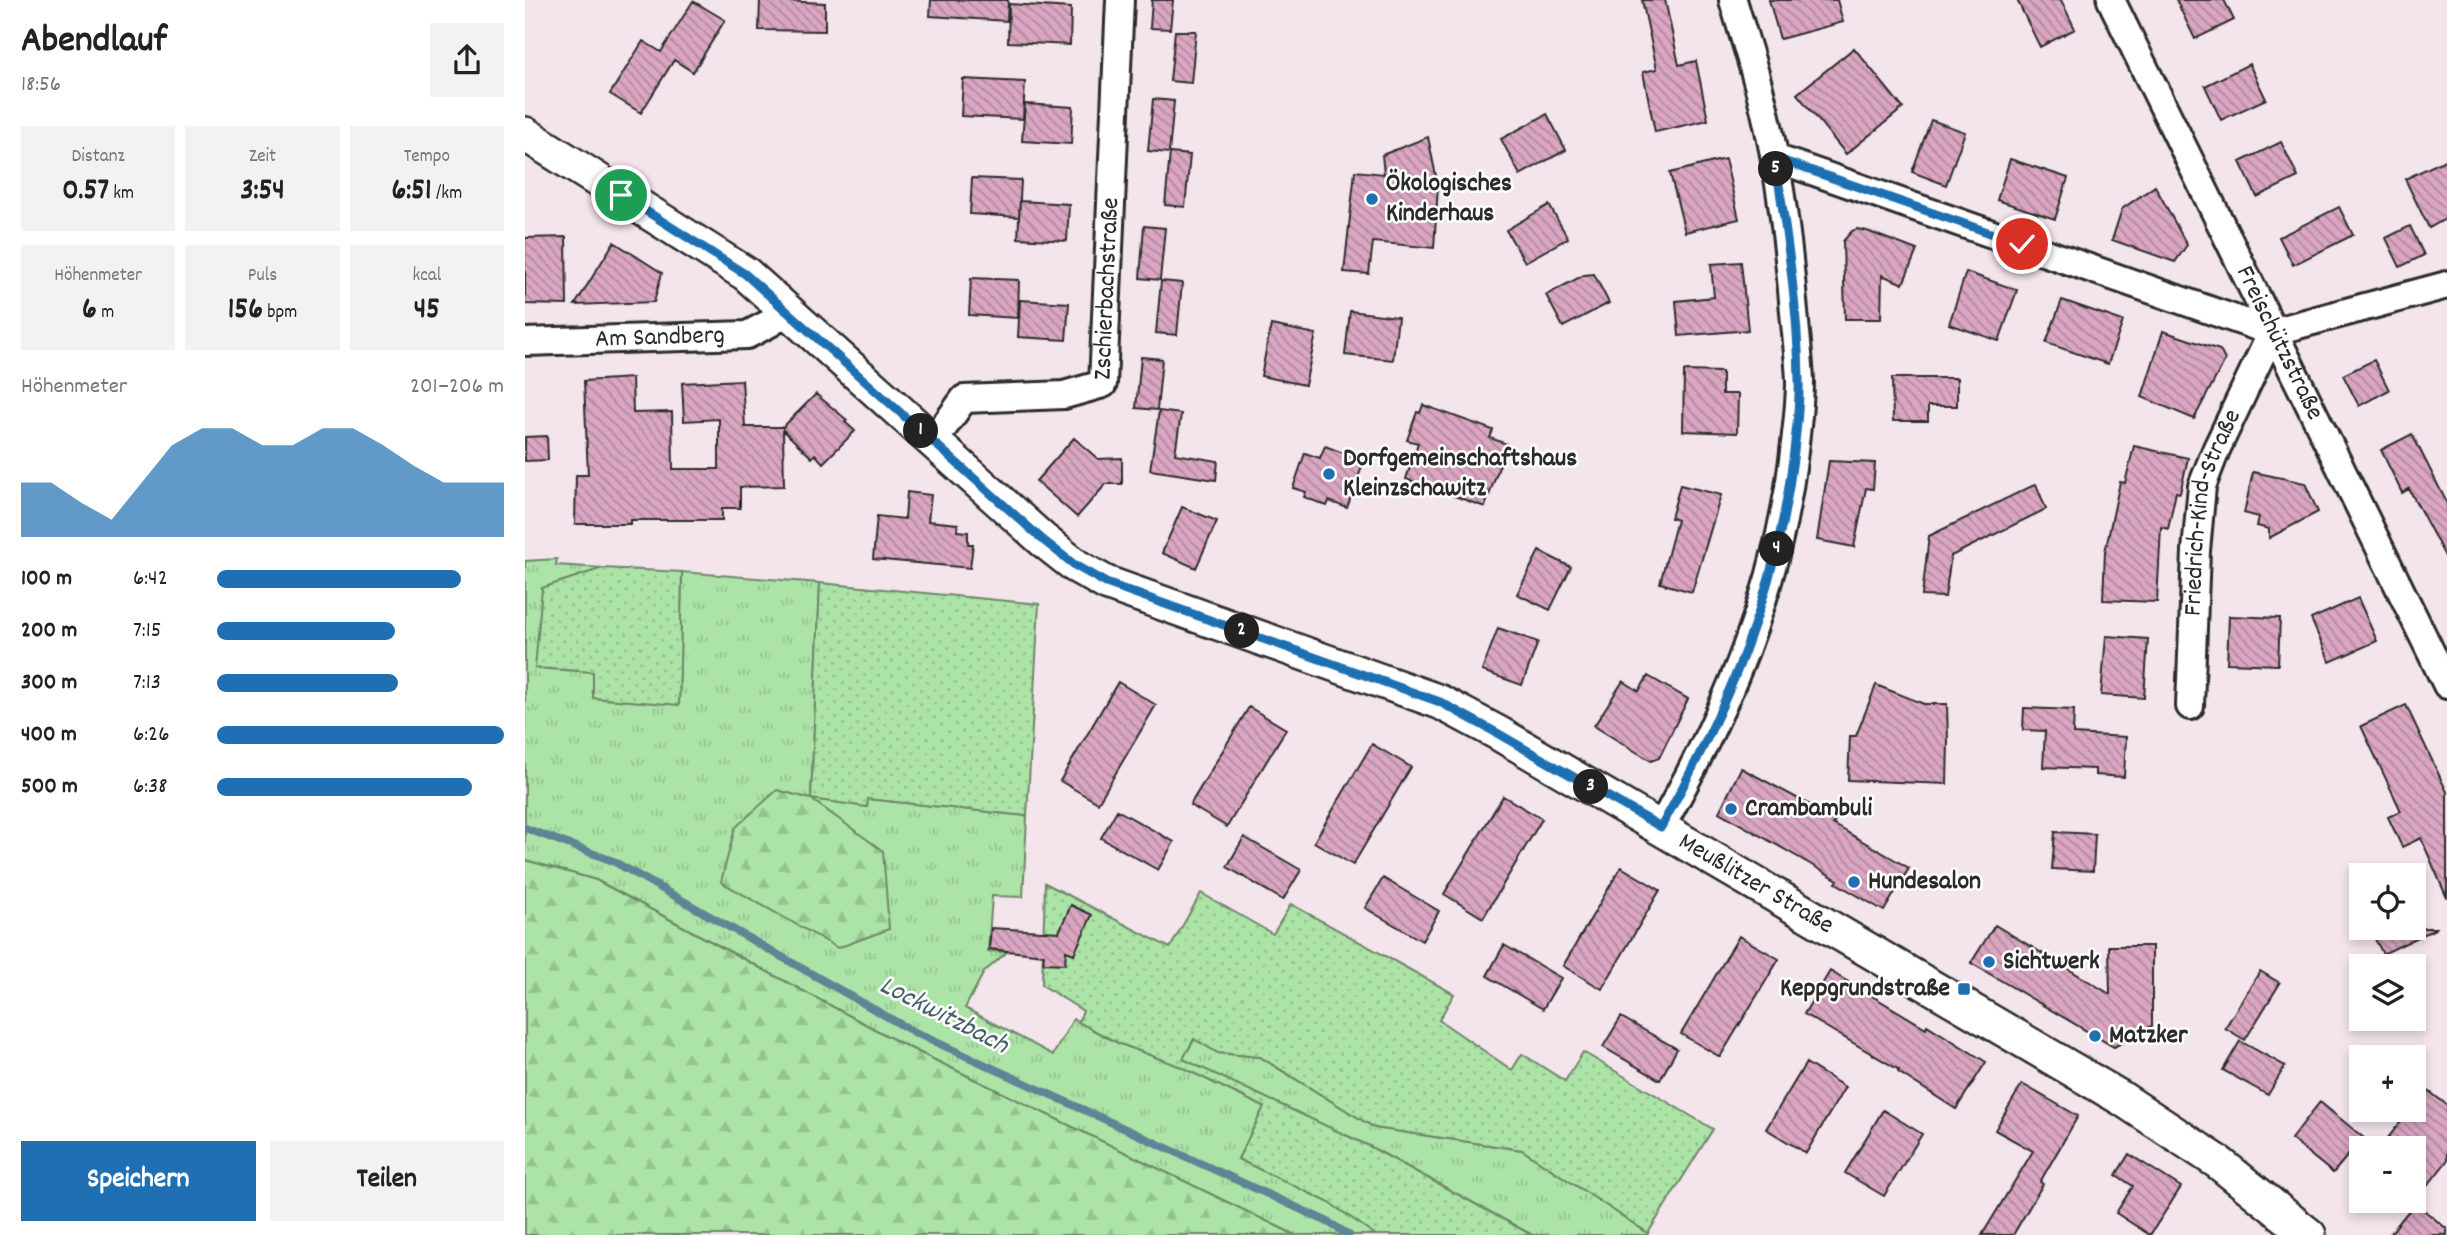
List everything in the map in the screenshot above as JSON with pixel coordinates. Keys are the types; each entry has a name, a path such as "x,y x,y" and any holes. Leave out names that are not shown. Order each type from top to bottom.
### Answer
{"street":[{"name":"Zschierbachstraße","path":"933,442 964,399 1065,395 1103,383 1119,0"},
{"path":"1661,827 1714,727 1749,645 1770,580 1787,504 1800,381 1790,255 1775,158 1734,0"},
{"name":"Freischützstraße","path":"2111,0 2447,685"},
{"name":"Meußlitzer Straße","path":"525,134 745,274 1043,540 1076,566 1106,583 1440,702 1661,827 2162,1124 2218,1162 2309,1235"},
{"path":"1775,158 2272,332 2447,285"},
{"name":"Am Sandberg","path":"525,342 747,335 772,322 786,310"},
{"name":"Friedrich-Kind-Straße","path":"2190,706 2196,551 2202,486 2215,450 2272,332"}],"green space":[{"path":"557,559 556,565 603,568 542,588 594,672 593,698 679,704 682,572 820,583 811,799 867,806 868,799 1027,816 1023,897 992,896 988,951 1007,952 984,972 965,1008 1053,1055 1073,1019 1118,1043 1179,1066 1264,1107 1238,1159 1330,1203 1376,1235 1295,1235 906,1046 596,880 525,860 525,561"},
{"path":"603,568 682,572 679,705 593,698 593,672 535,668 542,588"},
{"path":"820,583 1039,604 1027,816 868,799 867,807 811,799"},
{"path":"777,790 811,799 883,851 889,929 838,948 721,882 735,828"},
{"path":"525,860 596,880 906,1046 1295,1235 525,1235"},
{"path":"1045,883 1170,948 1201,893 1273,934 1291,904 1454,994 1439,1020 1512,1070 1522,1054 1565,1081 1583,1052 1713,1129 1648,1233 1522,1150 1375,1128 1260,1057 1218,1053 1194,1039 1183,1059 1369,1146 1532,1235 1376,1235 1330,1203 1238,1159 1264,1107 1179,1066 1118,1043 1078,1022 1083,1011 1042,985"},
{"path":"1195,1039 1218,1053 1260,1057 1375,1128 1522,1150 1648,1233 1532,1235 1369,1146 1182,1059"}],"building":[{"path":"760,0 825,3 825,31 759,30"},
{"path":"931,0 1008,0 1007,21 930,16"},
{"path":"1152,0 1173,0 1170,29 1150,28"},
{"path":"1642,0 1665,0 1679,65 1696,61 1708,120 1655,132 1643,72 1657,69"},
{"path":"1769,0 1837,0 1843,22 1780,39"},
{"path":"2017,0 2061,0 2075,29 2040,47"},
{"path":"2176,0 2224,0 2234,20 2195,39"},
{"path":"693,1 725,20 693,72 674,60 641,113 610,94 643,41 661,52"},
{"path":"1009,4 1071,8 1070,45 1008,42"},
{"path":"1175,31 1196,31 1191,83 1170,81"},
{"path":"1854,48 1903,108 1846,154 1797,94"},
{"path":"2249,64 2266,99 2221,120 2205,86"},
{"path":"963,79 1025,82 1023,119 961,116"},
{"path":"1153,99 1174,101 1169,153 1148,151"},
{"path":"1025,104 1073,107 1071,144 1022,141"},
{"path":"1547,114 1566,150 1520,175 1501,139"},
{"path":"1931,120 1965,132 1946,185 1912,172"},
{"path":"1428,137 1438,186 1434,248 1373,242 1369,274 1344,272 1355,171 1384,174 1382,155"},
{"path":"2281,142 2298,177 2257,197 2240,162"},
{"path":"1170,153 1190,155 1185,207 1165,205"},
{"path":"1725,159 1739,219 1685,232 1670,173"},
{"path":"2010,159 2068,178 2055,219 1997,200"},
{"path":"2447,159 2447,218 2429,228 2405,179"},
{"path":"972,178 1021,180 1019,217 970,214"},
{"path":"2155,186 2187,245 2175,262 2112,240 2122,209"},
{"path":"1020,201 1069,204 1067,241 1018,238"},
{"path":"1549,205 1568,238 1525,262 1506,230"},
{"path":"2339,207 2353,235 2293,265 2279,237"},
{"path":"1144,226 1165,228 1160,280 1140,278"},
{"path":"2410,226 2424,255 2400,267 2386,238"},
{"path":"1857,229 1917,250 1903,284 1882,275 1881,319 1845,319 1843,241"},
{"path":"566,237 567,305 525,304 525,238"},
{"path":"614,242 662,273 654,302 575,305"},
{"path":"1741,262 1748,330 1679,336 1676,301 1714,297 1711,264"},
{"path":"1966,272 2017,290 1999,341 1949,324"},
{"path":"1594,274 1609,303 1563,327 1546,295 1584,275"},
{"path":"971,278 1019,280 1018,318 969,315"},
{"path":"1161,281 1182,283 1177,335 1156,333"},
{"path":"1020,300 1069,303 1066,340 1018,337"},
{"path":"2062,300 2123,321 2108,364 2046,343"},
{"path":"1350,311 1398,317 1393,360 1345,355"},
{"path":"1271,325 1316,334 1305,385 1261,376"},
{"path":"2163,331 2220,350 2225,360 2194,419 2142,397"},
{"path":"1141,357 1162,359 1157,410 1136,408"},
{"path":"2374,360 2389,390 2359,406 2343,375"},
{"path":"1684,371 1722,372 1722,394 1738,394 1737,433 1683,431"},
{"path":"632,378 633,413 672,412 673,469 719,469 719,419 684,421 682,383 742,380 745,427 783,427 816,394 847,420 845,422 855,431 823,463 815,454 812,458 783,430 784,486 740,487 740,508 722,508 722,520 630,520 630,524 575,524 576,475 588,475 584,381"},
{"path":"1892,378 1957,378 1957,406 1928,406 1928,421 1893,421"},
{"path":"1423,405 1493,430 1490,438 1507,444 1485,507 1406,479 1418,443 1407,440 1417,412 1420,413"},
{"path":"1159,411 1181,414 1175,454 1218,461 1216,480 1150,470"},
{"path":"2412,434 2447,503 2447,560 2409,489 2402,493 2381,450"},
{"path":"547,436 548,460 525,461 525,437"},
{"path":"1074,438 1098,459 1122,458 1122,484 1106,484 1077,517 1036,481"},
{"name":"Dorfgemeinschaftshaus Kleinzschawitz","path":"1325,446 1364,461 1347,508 1329,501 1327,506 1304,497 1306,492 1293,488 1305,453 1320,458"},
{"path":"2134,446 2188,458 2180,493 2176,492 2168,529 2161,527 2157,602 2103,600 2105,552 2120,482 2125,483"},
{"path":"1829,461 1875,463 1873,489 1866,488 1854,547 1817,540"},
{"path":"2253,472 2305,483 2318,512 2269,538 2269,529 2257,526 2259,517 2244,513"},
{"path":"2036,484 2046,509 1951,556 1945,597 1922,596 1929,536"},
{"path":"1680,485 1721,495 1692,592 1660,583 1677,520 1671,518"},
{"path":"907,492 931,495 928,521 958,524 957,531 968,532 968,544 973,544 970,568 873,559 877,516 905,519"},
{"path":"1182,507 1217,521 1196,568 1162,553"},
{"path":"1539,551 1571,567 1550,610 1517,594"},
{"path":"2358,598 2377,641 2330,662 2311,619"},
{"path":"2229,616 2280,618 2278,665 2227,663"},
{"path":"1498,628 1538,642 1522,685 1482,671"},
{"path":"2106,636 2148,639 2144,698 2101,695"},
{"path":"1648,676 1688,699 1659,758 1651,761 1594,726 1623,681 1639,691"},
{"path":"1118,682 1156,705 1098,803 1060,781"},
{"path":"1876,685 1924,704 1947,704 1947,784 1848,780 1850,736 1856,736"},
{"path":"2406,705 2447,792 2447,898 2421,838 2402,847 2388,817 2401,811 2361,726"},
{"path":"1249,707 1286,729 1227,827 1190,805"},
{"path":"2024,708 2074,710 2073,734 2126,737 2124,777 2095,775 2095,769 2043,767 2045,731 2023,730"},
{"path":"1372,744 1411,767 1353,865 1314,842"},
{"path":"1741,768 1836,819 1833,824 1909,868 1884,911 1836,883 1838,880 1719,812"},
{"path":"1503,796 1542,819 1483,918 1444,894"},
{"path":"1117,810 1174,842 1158,870 1101,838"},
{"path":"2055,832 2095,834 2093,871 2052,869"},
{"path":"1244,837 1301,870 1283,900 1227,867"},
{"path":"1621,867 1660,890 1602,989 1563,966"},
{"path":"1383,878 1439,911 1422,941 1365,908"},
{"path":"1071,905 1092,915 1074,954 1066,951 1065,964 1043,963 1044,955 989,949 991,928 1059,932"},
{"path":"1995,925 2110,994 2109,946 2152,946 2152,1026 2114,1047 1971,963"},
{"path":"1739,936 1779,959 1720,1057 1681,1034"},
{"path":"2375,940 2412,940 2383,954"},
{"path":"1504,945 1561,978 1543,1009 1487,976"},
{"path":"1830,971 1926,1028 1927,1025 1986,1062 1956,1109 1898,1072 1899,1070 1804,1014"},
{"path":"2260,971 2280,983 2245,1040 2225,1028"},
{"path":"1621,1017 1677,1049 1660,1080 1603,1047"},
{"path":"2240,1041 2285,1066 2268,1095 2223,1070"},
{"path":"1806,1063 1845,1087 1806,1153 1766,1129"},
{"path":"2022,1084 2078,1116 2013,1235 1982,1235 2033,1151 1995,1130"},
{"path":"2426,1089 2447,1105 2447,1161 2426,1188 2426,1136 2389,1136 2401,1122 2426,1122"},
{"path":"2320,1102 2361,1136 2349,1136 2349,1154 2333,1173 2291,1139"},
{"path":"1883,1110 1922,1134 1884,1196 1845,1173"},
{"path":"2129,1154 2181,1187 2150,1235 2116,1213 2133,1186 2116,1175"},
{"path":"2426,1212 2447,1229 2447,1235 2389,1235 2407,1213"}],"waterway":[{"name":"Lockwitzbach","path":"525,828 613,861 914,1032 1328,1222 1349,1235"}],"place":[{"name":"Ökologisches Kinderhaus","path":"1372,199"},
{"name":"Dorfgemeinschaftshaus Kleinzschawitz","path":"1329,474"},
{"name":"Crambambuli","path":"1731,809"},
{"name":"Hundesalon","path":"1854,882"},
{"name":"Sichtwerk","path":"1989,962"},
{"name":"Keppgrundstraße","path":"1964,989"},
{"name":"Matzker","path":"2095,1036"}],"route":[{"path":"621,195 745,274 1043,540 1076,566 1106,583 1440,702 1661,827 1714,727 1749,645 1770,580 1787,504 1800,381 1790,255 1775,158 2022,244"}]}
